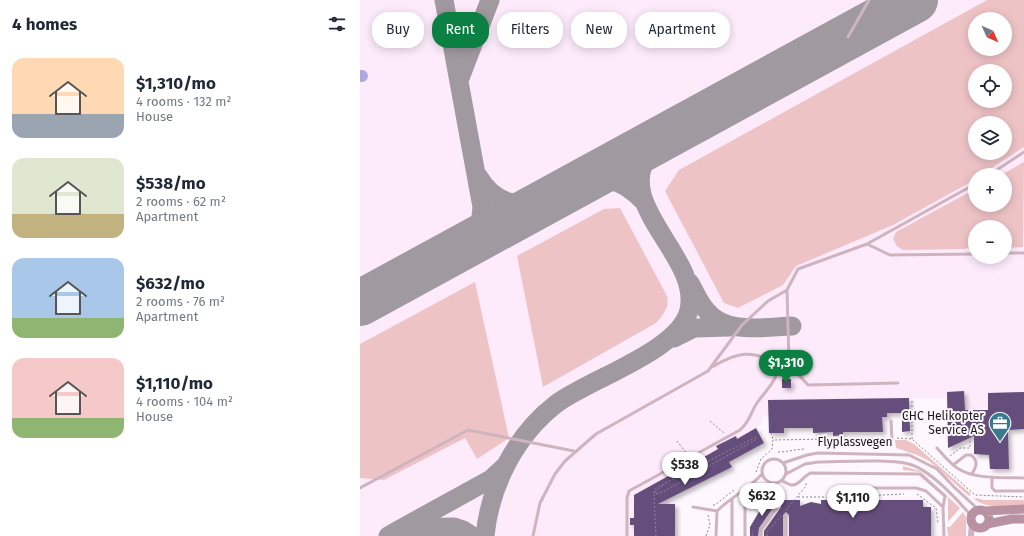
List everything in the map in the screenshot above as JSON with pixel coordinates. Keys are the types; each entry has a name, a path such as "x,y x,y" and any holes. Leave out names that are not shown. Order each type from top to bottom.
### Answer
{"street":[{"path":"970,536 976,511 1024,509"},
{"path":"982,511 989,518 982,536"},
{"path":"972,523 980,527 1024,519"}],"lane":[{"path":"848,37 870,0"},
{"path":"1000,168 1024,152"},
{"path":"898,384 808,385 789,364 787,290 798,270 867,244 968,188"},
{"path":"867,244 890,255 968,254"},
{"path":"1012,253 1024,253"},
{"path":"533,536 536,514 546,488 561,465 574,451 596,434 708,371 736,333 751,316 768,301 787,290"},
{"path":"627,536 627,498 629,491 740,430 752,416 756,404 771,385 778,369 778,364 760,355 746,353 721,362 710,368"},
{"path":"778,369 789,364"},
{"path":"892,421 892,440"},
{"path":"360,488 468,430 574,451"},
{"path":"937,448 958,469 972,474 992,477 1024,478"},
{"name":"Flyplassvegen","path":"717,511 753,484 762,474 765,464 769,460 774,459 783,463 818,453 909,455 937,469 954,488 982,511"},
{"path":"953,465 966,454 971,455 976,462 976,467 972,474"},
{"path":"762,474 769,482 775,483 782,480 786,474 805,464 818,462 902,462 911,464 929,476 964,507 972,523"},
{"path":"783,463 786,468 786,474"},
{"path":"782,480 790,485 797,484 806,474 811,473 920,474 945,496 943,506 944,536"},
{"path":"992,477 992,488 995,491 1024,491"},
{"path":"761,536 761,530 778,506 775,483"},
{"path":"830,500 835,488 916,488 923,489 943,506"},
{"path":"745,536 745,504 758,495 777,495"},
{"path":"732,499 732,536"},
{"path":"693,507 717,511 716,536"},
{"path":"786,515 786,536"}],"path":[{"path":"912,401 912,439"},
{"path":"710,420 725,433"},
{"path":"771,433 773,440"},
{"path":"942,465 960,448 970,448 970,435"},
{"path":"656,536 655,489 756,437"},
{"path":"654,494 663,492 757,439"},
{"path":"677,441 686,454"},
{"path":"806,446 806,452"},
{"path":"778,452 806,449"},
{"path":"754,477 761,459 770,452"},
{"path":"767,536 767,532 806,486 806,482"},
{"path":"706,536 710,525 706,510 707,504 716,505 735,489"},
{"path":"839,497 908,493"},
{"path":"916,493 936,508 938,523"},
{"path":"798,497 824,497"},
{"path":"752,530 752,536"}],"shaded area":[{"path":"360,0 1024,0 1024,405 965,410 946,398 910,398 896,413 888,414 888,417 883,417 885,431 843,431 843,434 838,436 833,434 833,432 813,427 784,427 783,433 768,433 769,417 764,417 763,414 761,425 756,429 764,443 729,463 731,469 689,489 687,487 669,500 674,536 360,536"},
{"path":"987,0 1024,0 1024,147 1012,155 1012,116 968,116 968,160 1004,160 992,168 968,168 968,184 893,225 796,266 783,285 738,308 724,303 665,191 679,170"},
{"path":"1024,162 1023,247 1012,248 1012,220 968,220 968,248 965,249 903,250 897,246 893,239 896,232 968,193 968,212 1012,212 1012,169"},
{"path":"620,208 667,296 667,307 656,323 543,387 517,256 604,209"},
{"path":"475,282 509,438 477,459 465,438 384,480 360,478 360,344"},
{"path":"895,440 906,440 914,444 971,494 969,496 929,461 896,448"},
{"path":"903,466 920,471 960,508 948,522 948,498 920,472 903,470"},
{"path":"974,499 984,500 1024,500 1024,506 1005,507 986,505"},
{"path":"963,512 966,517 966,536 948,536 947,527 950,527"}],"building":[{"path":"782,379 791,379 791,388 782,388"},
{"path":"964,391 965,410 988,410 988,393 1024,392 1024,429 1008,430 1009,469 990,469 989,455 974,454 974,436 948,448 947,392"},
{"path":"909,398 910,431 902,432 902,413 887,413 887,417 882,417 883,432 843,432 843,435 833,436 833,432 813,433 813,428 784,428 784,433 769,433 768,400"},
{"path":"756,428 764,443 729,462 732,467 658,504 675,504 675,536 634,536 634,525 630,525 630,518 634,518 634,495 690,464 689,462 695,458 697,461 718,449 716,446 736,436 737,439"},
{"path":"766,500 774,500 775,505 759,528 758,536 750,536 750,527"},
{"path":"780,500 800,500 800,506 811,502 821,504 821,500 827,500 830,503 833,500 923,500 923,507 931,507 931,536 789,536 789,515 786,512 783,515 783,536 764,536 764,531 781,507"}],"taxiway":[{"path":"444,0 482,207 480,227 466,245"},
{"path":"460,78 490,0"},
{"path":"485,536 493,498 507,462 517,446 542,416 571,394 632,363 652,351 669,338 682,325 689,310 689,290 682,270 672,250 648,211 641,191 641,172 650,152 670,134"},
{"path":"478,176 492,194 509,202 519,204 551,199"},
{"path":"571,188 592,181 610,181 626,187 643,201"},
{"path":"690,283 706,310 714,318 724,323 746,328 792,326"},
{"path":"674,338 694,328 730,327"},
{"path":"402,528 491,479 504,467"},
{"path":"388,536 402,528 454,527 463,530 472,536"}],"runway":[{"path":"360,303 915,0"}],"place":[{"name":"CHC Helikopter Service AS","path":"1000,442"}]}
